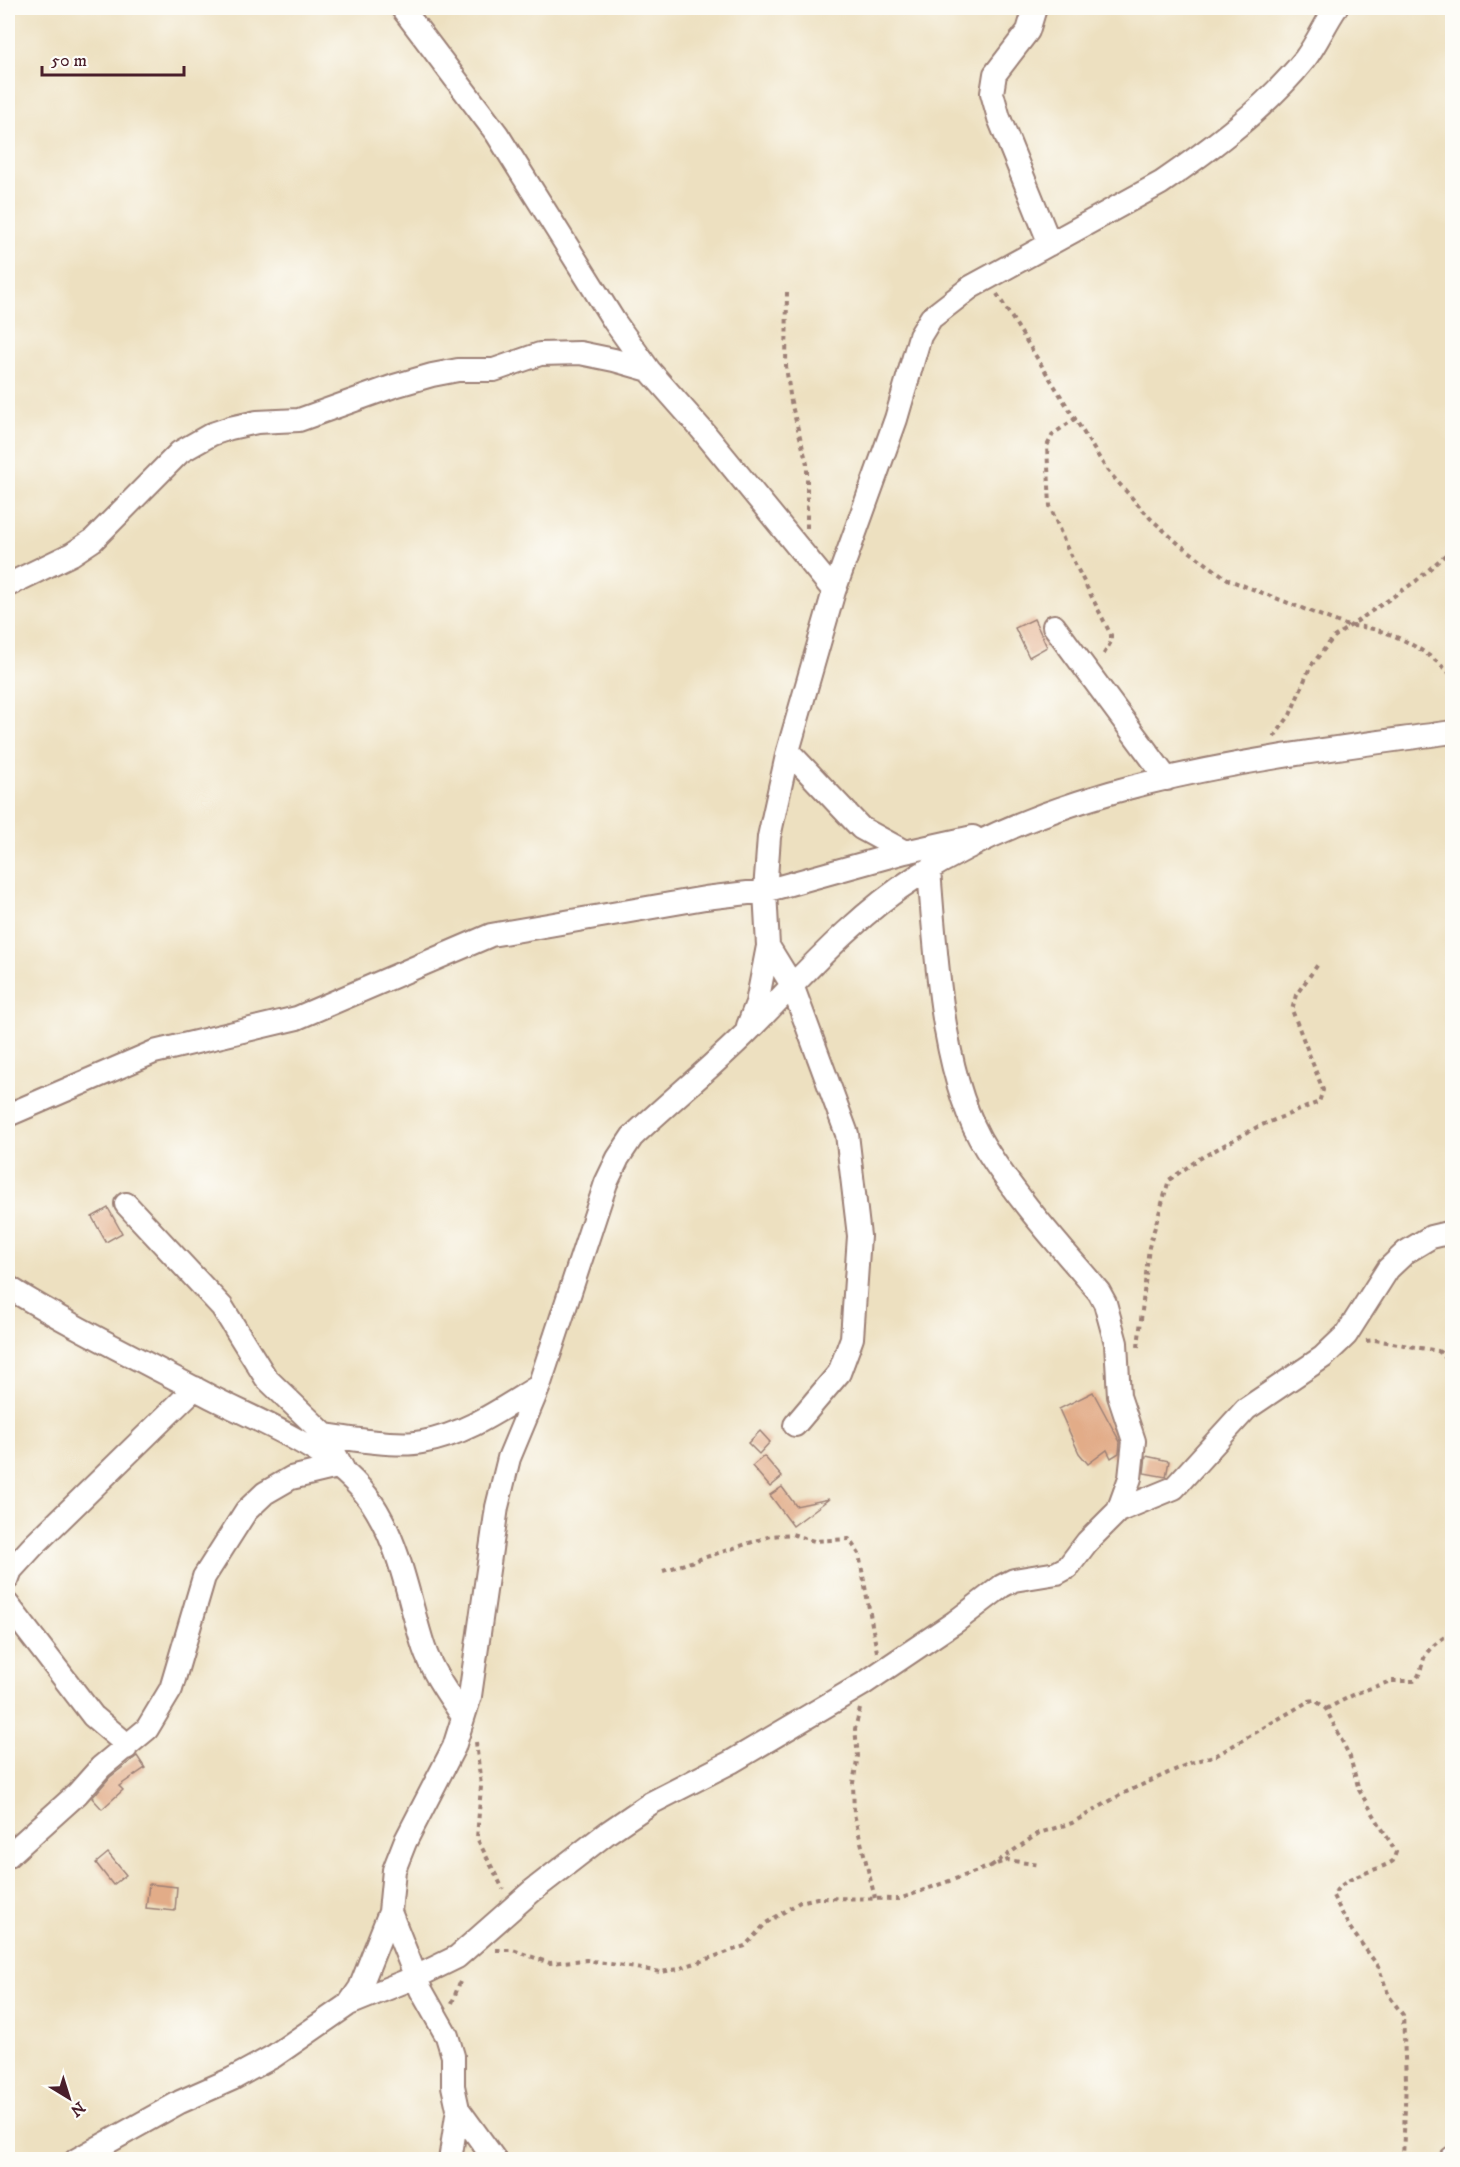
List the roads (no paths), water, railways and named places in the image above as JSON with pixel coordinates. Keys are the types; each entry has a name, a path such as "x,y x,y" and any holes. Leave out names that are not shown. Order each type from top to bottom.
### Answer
{"street":[{"path":"402,8 497,134 614,321 649,370 834,591"},
{"path":"1035,8 1028,31 995,74 992,93 999,118 1050,244"},
{"path":"746,1034 757,1003 768,946 765,891 769,837 788,751 834,591 896,418 920,336 932,318 946,305 987,279 1161,183 1244,120 1304,60 1336,8"},
{"path":"8,585 72,554 93,540 180,452 212,434 257,422 300,420 394,386 432,375 458,370 494,370 540,354 580,353 649,370"},
{"path":"1054,626 1167,779"},
{"path":"349,2004 360,1988 390,1912 394,1870 405,1842 454,1747 462,1715 470,1696 499,1497 508,1458 539,1386 606,1183 618,1158 632,1137 746,1034 851,929 914,878 1002,831 1054,808 1167,779 1254,760 1452,732"},
{"path":"788,751 861,828 905,852"},
{"path":"8,1115 154,1052 297,1018 490,935 705,898 765,891 905,852 1002,831"},
{"path":"929,870 938,978 957,1084 985,1148 1102,1298 1116,1343 1119,1396 1134,1441 1130,1478 1118,1511"},
{"path":"768,946 792,986 847,1134 859,1236 852,1338 839,1373 795,1425"},
{"path":"126,1204 222,1306 273,1386 325,1435 341,1470"},
{"path":"76,2160 180,2102 232,2079 274,2056 349,2004 416,1977 457,1957 512,1908 607,1833 651,1803 731,1762 869,1680 955,1622 1002,1586 1014,1581 1057,1573 1068,1567 1087,1542 1118,1511 1174,1488 1246,1409 1323,1357 1346,1335 1388,1269 1406,1252 1431,1237 1452,1232"},
{"path":"8,1287 56,1318 284,1435 341,1470 377,1510 394,1545 425,1649 435,1672 462,1715"},
{"path":"325,1435 420,1443 456,1434 481,1423 539,1386"},
{"path":"8,1578 11,1570 33,1545 195,1388"},
{"path":"8,1856 77,1794 101,1767 147,1729 171,1689 204,1577 246,1511 265,1493 291,1478 341,1470"},
{"path":"8,1605 93,1716 119,1738 126,1748"},
{"path":"390,1912 416,1977 447,2036 453,2056 453,2086 458,2109 450,2160"},
{"path":"458,2109 495,2160"}]}
